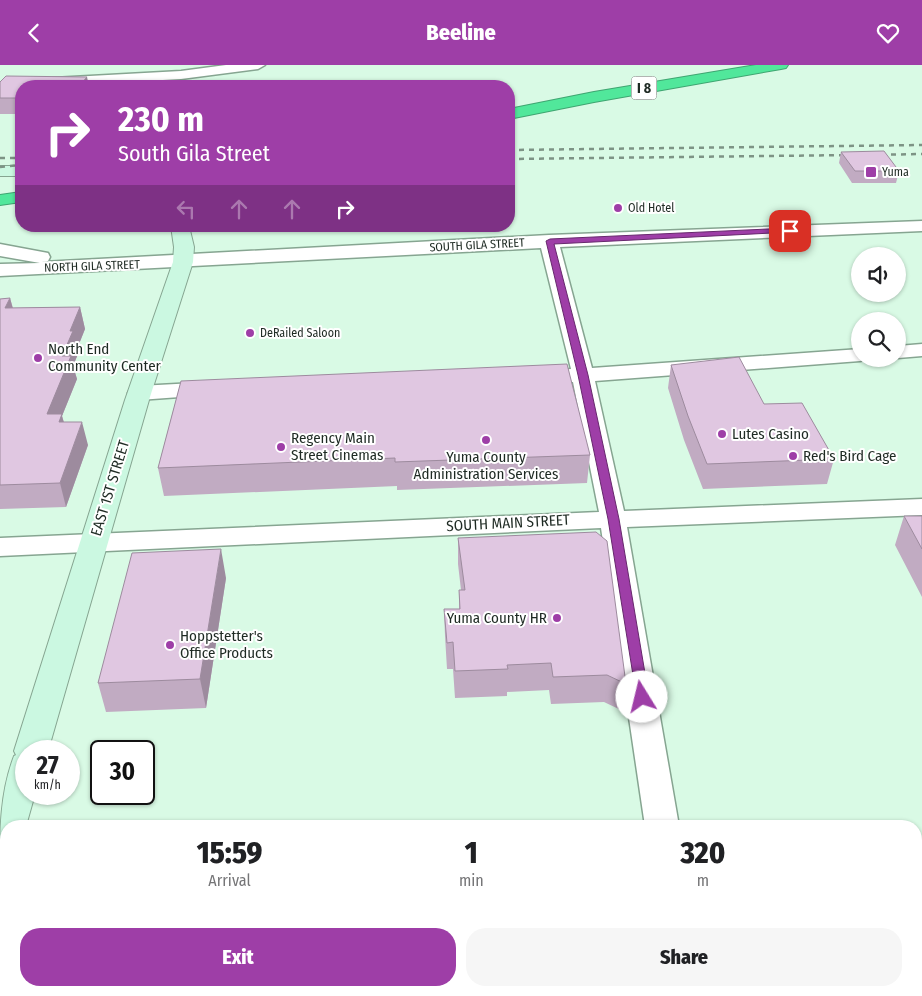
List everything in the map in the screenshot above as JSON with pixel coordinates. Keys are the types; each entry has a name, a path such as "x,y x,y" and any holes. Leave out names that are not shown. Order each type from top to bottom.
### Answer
{"highway":[{"name":"I 8","path":"515,112 781,65"},
{"name":"I 8","path":"515,101 639,75"},
{"path":"0,189 15,186"},
{"path":"0,200 15,198"}],"street":[{"path":"94,80 181,75 258,65"},
{"path":"44,80 52,71 59,69"},
{"path":"0,171 15,171"},
{"name":"SOUTH GILA STREET","path":"183,262 550,241 922,226"},
{"name":"EAST 1ST STREET","path":"34,740 139,393 183,262 184,247 181,232"},
{"path":"550,241 583,375 614,519 661,820"},
{"path":"0,250 99,265"},
{"name":"NORTH GILA STREET","path":"0,270 183,262"},
{"path":"906,351 922,350"},
{"path":"514,378 583,375 851,356"},
{"path":"139,393 233,389"},
{"name":"SOUTH MAIN STREET","path":"0,547 922,507"},
{"path":"10,820 15,803"}],"building":[{"path":"6,76 87,77 84,80 15,80 15,98 0,98 0,82"},
{"path":"884,151 899,171 855,171 841,152"},
{"path":"10,298 5,308 80,307 70,331 73,331 62,356 71,356 47,414 62,414 59,422 82,422 60,483 0,485 0,299"},
{"path":"739,357 764,404 802,403 834,459 707,464 671,365"},
{"path":"567,364 590,455 395,462 395,458 158,468 181,381"},
{"path":"904,516 922,516 922,549"},
{"path":"596,532 607,541 626,684 607,675 553,677 551,663 507,665 508,669 455,671 453,642 447,643 444,609 460,609 459,590 465,590 458,538"},
{"name":"Hoppstetter's Office Products","path":"221,549 200,679 98,683 132,553"}],"railway":[{"path":"515,150 922,145"},
{"path":"871,155 922,154"},
{"path":"515,159 854,155"},
{"path":"0,158 15,158"},
{"path":"0,167 15,166"}],"place":[{"name":"Yuma","path":"871,172"},
{"name":"Old Hotel","path":"618,208"},
{"name":"DeRailed Saloon","path":"250,333"},
{"name":"North End Community Center","path":"38,358"},
{"name":"Lutes Casino","path":"722,434"},
{"name":"Yuma County Administration Services","path":"486,440"},
{"name":"Regency Main Street Cinemas","path":"281,447"},
{"name":"Red's Bird Cage","path":"793,456"},
{"name":"Yuma County HR","path":"557,618"},
{"name":"Hoppstetter's Office Products","path":"170,645"}],"route":[{"path":"642,697 614,519 583,375 550,241 790,231"}]}
